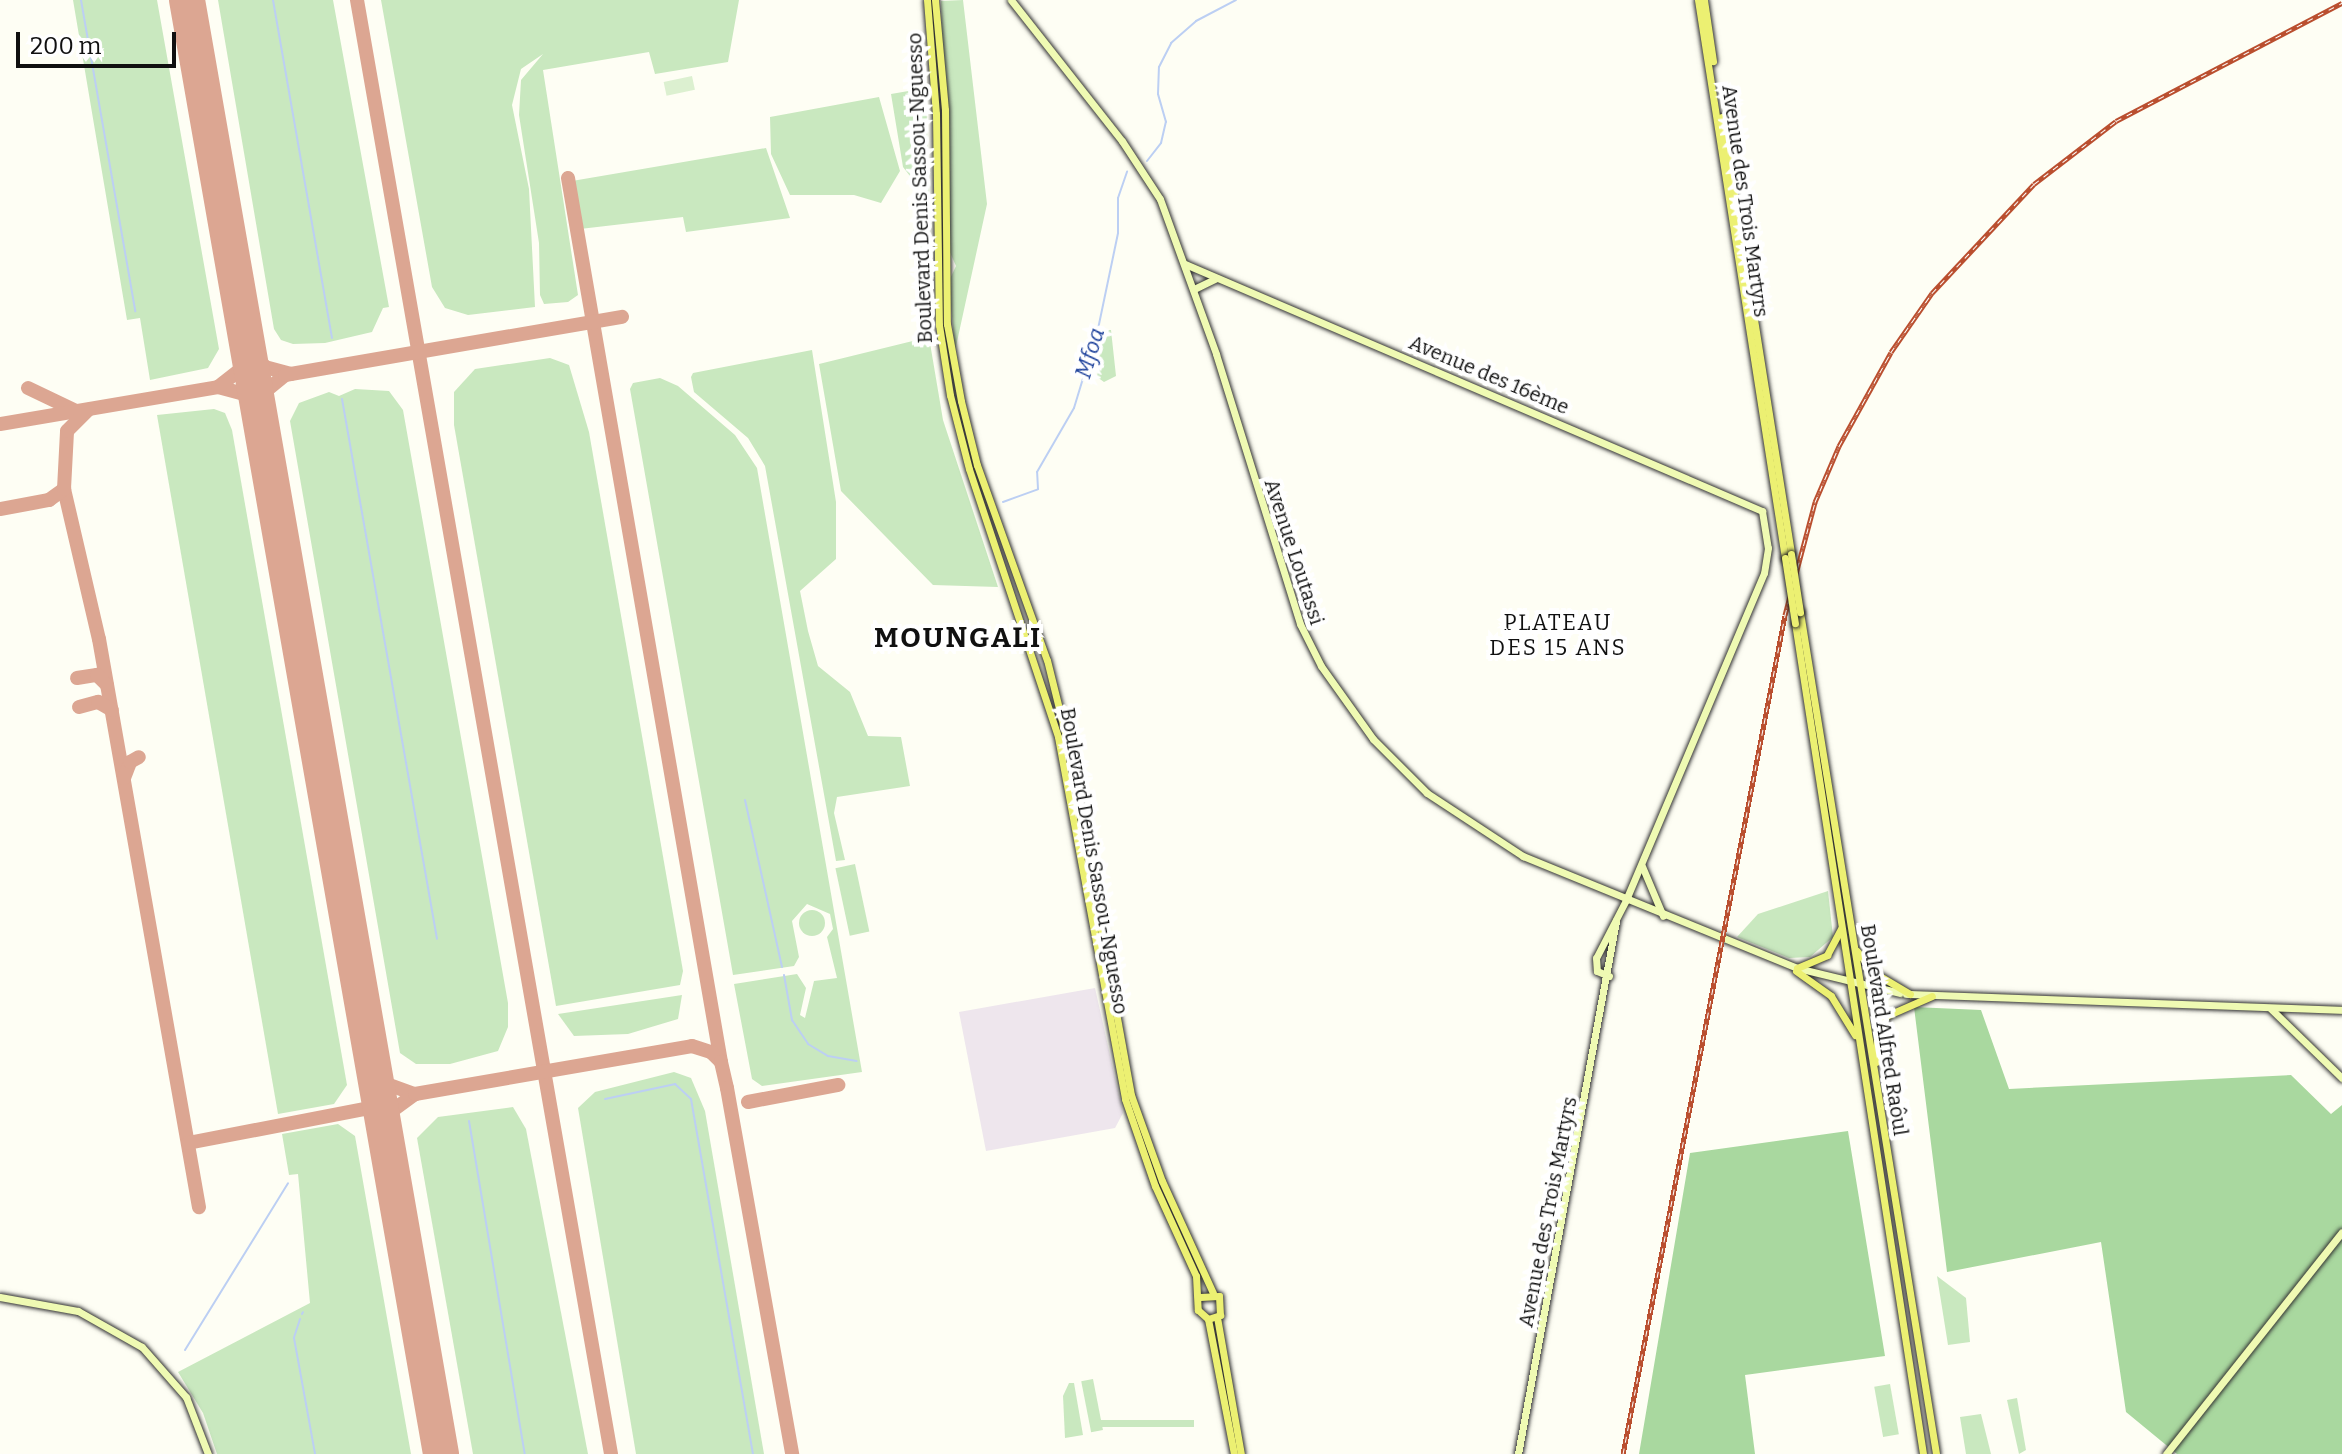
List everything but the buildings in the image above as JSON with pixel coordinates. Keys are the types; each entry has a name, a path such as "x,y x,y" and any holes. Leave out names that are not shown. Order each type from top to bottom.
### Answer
{"main road":[{"name":"Boulevard Denis Sassou-Nguesso","path":"927,0 936,114 943,360 959,432 1058,737 1115,1062 1139,1143 1191,1264 1200,1297"},
{"name":"Boulevard Denis Sassou-Nguesso","path":"935,0 945,110 940,262 951,351 977,465 1047,660 1066,737 1129,1087 1162,1181 1213,1293"},
{"name":"Avenue Loutassi","path":"1011,0 1153,185 1194,289 1284,584 1310,645 1346,704 1399,767 1472,826 1523,856 1663,916 1796,970 1851,986 1932,996 2342,1010"},
{"name":"Avenue des Trois Martyrs","path":"1701,0 1788,556"},
{"name":"Avenue des 16ème","path":"1185,264 1747,501 1762,511 1767,529"},
{"path":"1194,289 1217,278"},
{"name":"Avenue des Trois Martyrs","path":"1609,976 1594,964 1626,900 1764,573 1767,529"},
{"name":"Boulevard Alfred Raôul","path":"1788,556 1800,612 1936,1454"},
{"name":"Boulevard Alfred Raôul","path":"1788,556 1795,623 1923,1454"},
{"path":"1641,864 1663,916"},
{"name":"Avenue des Trois Martyrs","path":"1518,1454 1609,976 1616,919"},
{"path":"1842,927 1827,955 1796,970 1831,996 1860,1047"},
{"path":"1854,946 1873,972 1910,994"},
{"path":"1875,1077 1877,1038 1886,1016 1932,996"},
{"path":"2271,1009 2342,1078"},
{"path":"2166,1454 2342,1232"},
{"path":"1213,1318 1198,1310 1200,1297 1213,1293 1223,1305 1213,1318 1234,1454"},
{"path":"0,1297 78,1311 142,1347 186,1397 208,1454"},
{"path":"1213,1318 1241,1454"}],"shaded area":[{"path":"1095,988 1123,1113 1115,1128 986,1151 959,1012"}],"green space":[{"path":"73,0 157,0 219,349 208,368 150,380 140,318 127,320"},
{"path":"218,0 333,0 389,307 383,308 372,332 325,343 293,344 281,340 274,329"},
{"path":"381,0 739,0 728,62 655,74 649,52 543,70 578,295 568,302 544,304 540,295 539,243 519,115 521,80 543,54 521,69 512,105 529,189 535,307 468,315 445,308 432,287"},
{"path":"963,0 987,204 955,351 949,281 956,266 948,248 941,1"},
{"path":"692,76 695,90 667,96 664,82"},
{"path":"926,88 930,241 925,252 910,254 920,189 903,167 891,94"},
{"path":"879,97 900,171 881,203 854,195 790,195 771,154 770,117"},
{"path":"766,148 790,218 686,232 683,217 580,229 572,181"},
{"path":"1099,330 1111,330 1116,376 1104,382 1097,377 1099,363 1090,353"},
{"path":"929,337 943,420 998,587 933,585 841,491 819,364"},
{"path":"812,350 836,502 836,559 800,591 808,631 818,666 850,692 868,736 901,737 910,786 837,797 834,813 845,860 836,861 765,466 748,438 694,392 691,377 693,373"},
{"path":"550,358 569,365 589,432 683,971 680,985 556,1006 454,425 454,392 475,369"},
{"path":"660,378 678,386 735,435 757,468 862,1072 762,1086 752,1079 734,984 797,974 806,988 800,1015 805,1018 814,981 837,978 827,937 833,929 830,914 807,904 792,921 799,957 794,966 733,975 630,389 633,383"},
{"path":"355,389 389,391 403,410 508,1003 508,1027 498,1051 450,1064 416,1064 400,1053 290,421 299,403 329,392 339,396"},
{"path":"214,409 225,413 232,430 347,1085 334,1104 278,1114 157,415"},
{"path":"855,864 869,931 850,936 835,868"},
{"path":"1828,891 1833,937 1810,957 1789,958 1737,937 1758,914"},
{"path":"812,910 821,914 825,923 821,932 812,936 803,932 799,923 803,914"},
{"path":"682,995 678,1019 628,1034 574,1036 558,1014"},
{"path":"1914,1007 1981,1010 2009,1089 2291,1075 2331,1114 2342,1105 2342,1454 2177,1454 2126,1412 2101,1242 1947,1272"},
{"path":"674,1072 691,1078 705,1111 764,1454 636,1454 578,1108 595,1092"},
{"path":"513,1107 526,1129 588,1454 473,1454 417,1138 438,1117"},
{"path":"338,1124 355,1136 411,1454 217,1454 203,1413 178,1372 310,1303 298,1174 289,1175 282,1134"},
{"path":"1848,1131 1885,1356 1745,1375 1755,1454 1639,1454 1690,1153"},
{"path":"1937,1276 1966,1298 1970,1342 1948,1345"},
{"path":"1093,1379 1103,1430 1091,1432 1081,1381"},
{"path":"1069,1383 1074,1383 1083,1435 1065,1438 1063,1396"},
{"path":"1890,1384 1899,1434 1883,1437 1874,1387"},
{"path":"2017,1398 2026,1450 2019,1454 2007,1400"},
{"path":"1981,1414 1991,1454 1966,1454 1960,1417"},
{"path":"1094,1420 1194,1420 1194,1427 1094,1427"}],"waterway":[{"path":"81,0 135,311"},
{"path":"273,0 332,338"},
{"name":"Mfoa","path":"1147,161 1161,143 1166,122 1158,94 1159,67 1171,43 1196,21 1236,0"},
{"name":"Mfoa","path":"1003,502 1038,489 1037,472 1074,408 1098,329 1118,233 1118,198 1127,172"},
{"path":"342,399 437,939"},
{"path":"745,800 782,967"},
{"path":"784,975 792,1020 808,1044 828,1056 857,1061"},
{"path":"605,1099 675,1084 691,1099 753,1454"},
{"path":"469,1121 525,1454"},
{"path":"185,1350 288,1183"},
{"path":"300,1319 294,1338 315,1454"}],"taxiway":[{"path":"357,0 611,1454"},
{"path":"568,178 721,1062"},
{"path":"259,412 268,389 285,375 622,317"},
{"path":"248,348 265,367 291,374"},
{"path":"0,424 218,387 240,370 248,348"},
{"path":"218,387 245,394 259,412"},
{"path":"28,388 74,410"},
{"path":"0,509 49,500 64,489 67,431 88,410"},
{"path":"64,489 99,639 199,1207"},
{"path":"77,678 97,675 107,685"},
{"path":"79,707 98,702 112,710"},
{"path":"124,778 130,762 139,757"},
{"path":"385,1134 393,1110 415,1094 692,1046 711,1052 721,1062 727,1088 792,1454"},
{"path":"372,1061 384,1083 415,1094"},
{"path":"748,1102 838,1085"},
{"path":"188,1143 380,1106"}],"runway":[{"path":"187,0 441,1454"}],"railway":[{"path":"1623,1454 1785,615 1815,502 1839,446 1891,352 1932,293 2034,184 2116,121 2342,3"}],"district":[{"name":"PLATEAU DES 15 ANS","path":"1558,634"},
{"name":"MOUNGALI","path":"958,638"}]}
